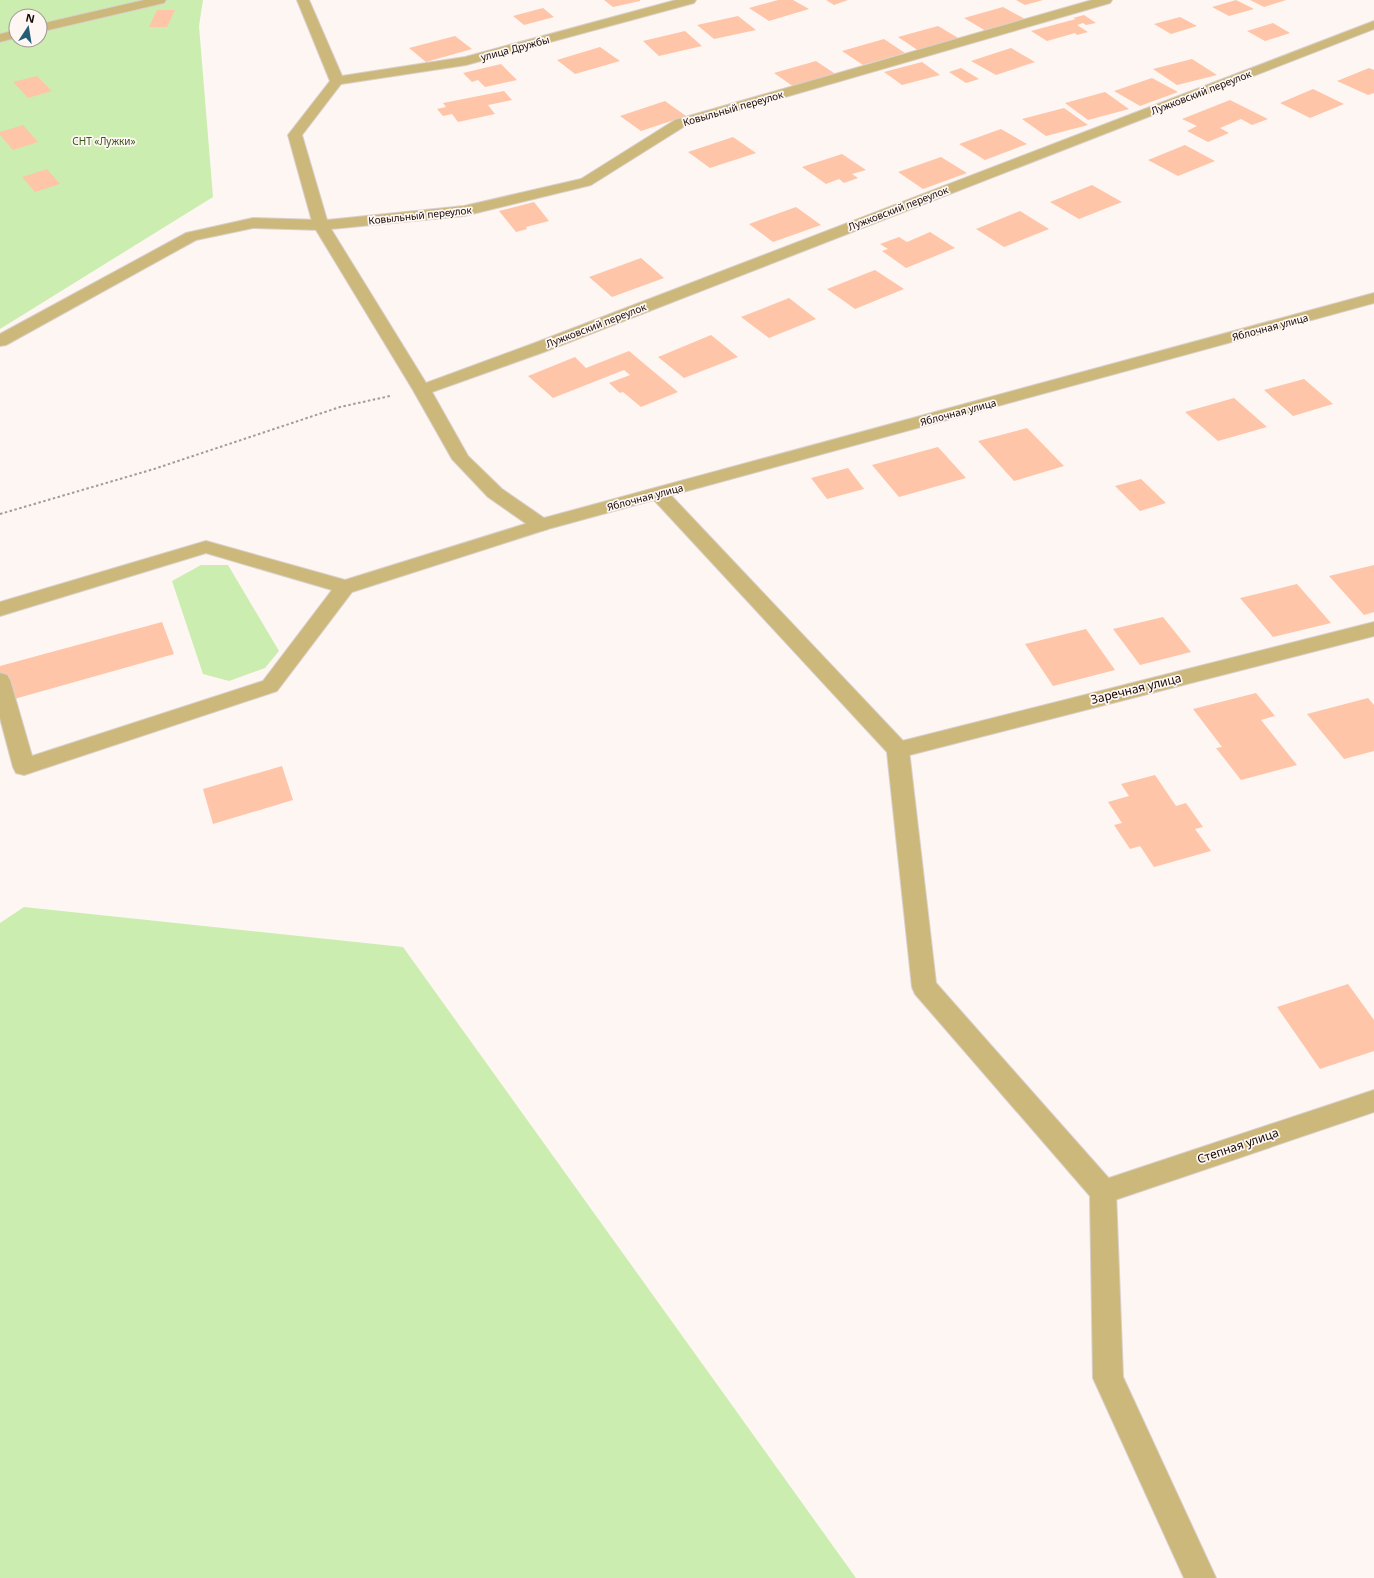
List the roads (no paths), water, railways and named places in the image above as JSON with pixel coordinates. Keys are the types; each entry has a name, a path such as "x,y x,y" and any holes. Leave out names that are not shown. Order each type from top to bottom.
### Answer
{"street":[{"path":"48,26 160,0"},
{"path":"303,0 337,81 295,135 321,225 422,390 461,459 495,493 541,525"},
{"name":"улица Дружбы","path":"337,81 466,61 690,0"},
{"name":"Ковыльный переулок","path":"0,341 191,236 253,223 321,225 464,211 586,182 680,123 1106,0"},
{"name":"Лужковский переулок","path":"422,390 538,348 1374,25"},
{"name":"Яблочная улица","path":"345,587 541,525 1374,298"},
{"path":"659,494 898,750 924,987 1103,1192 1108,1378 1200,1578"},
{"path":"0,609 206,547 345,587 270,686 24,767 0,680"},
{"name":"Заречная улица","path":"898,750 1374,629"},
{"name":"Степная улица","path":"1103,1192 1374,1101"}],"park label":[{"name":"СНТ «Лужки»","path":"104,141"}]}
